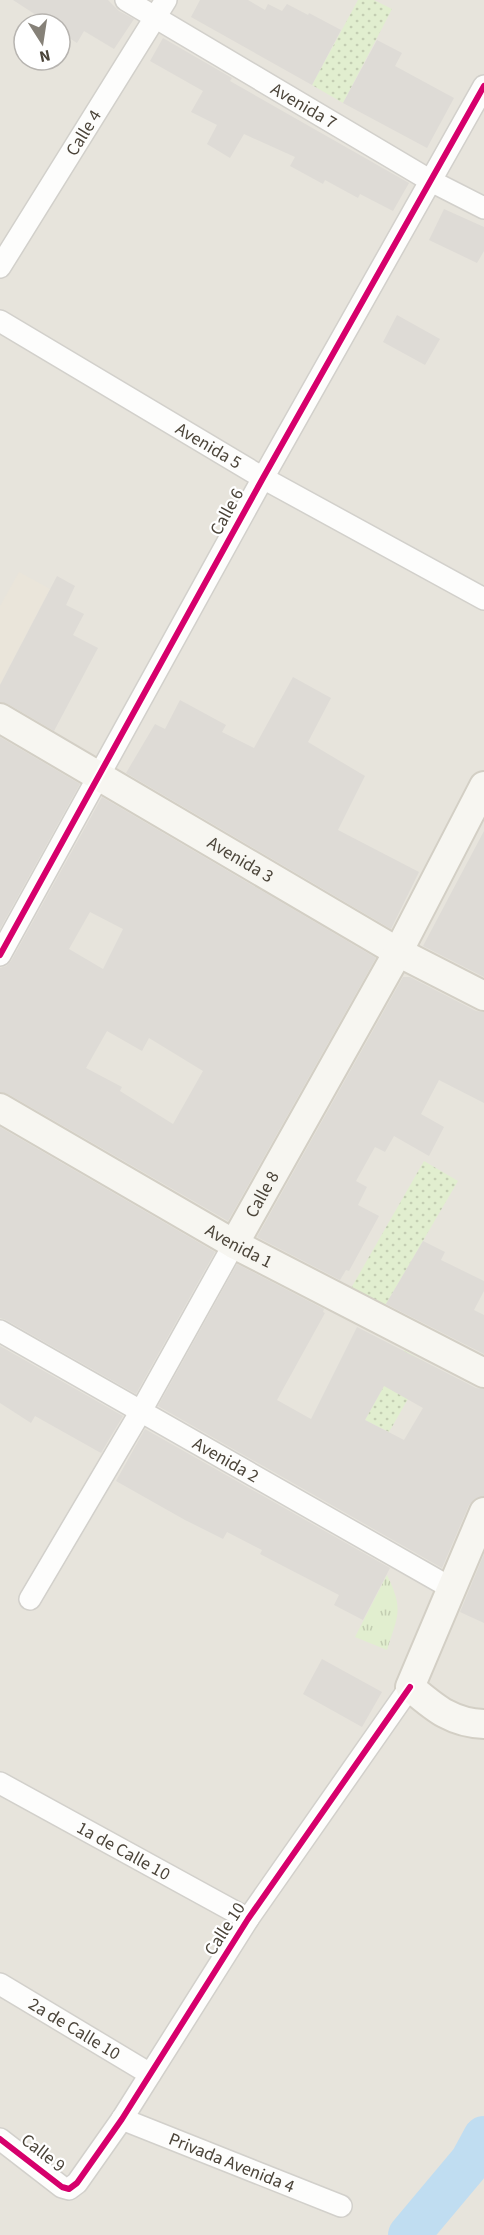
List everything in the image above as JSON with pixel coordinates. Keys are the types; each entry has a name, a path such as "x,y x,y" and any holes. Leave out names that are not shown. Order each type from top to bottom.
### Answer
{"main road":[{"name":"Avenida 3","path":"0,718 398,952 484,996"},
{"name":"Calle 8","path":"234,1244 398,952 484,786"},
{"name":"Avenida 1","path":"0,1108 234,1244 484,1373"},
{"name":"Calle 10","path":"410,1687 484,1512"},
{"path":"410,1687 452,1718 473,1724 484,1724"}],"street":[{"name":"Avenida 7","path":"126,0 161,9 431,181 484,208"},
{"name":"Calle 4","path":"0,267 161,9"},
{"name":"Calle 6","path":"0,955 484,86"},
{"name":"Avenida 5","path":"0,321 264,478 484,599"},
{"name":"Calle 8","path":"30,1599 141,1411 234,1244"},
{"name":"Avenida 2","path":"0,1331 451,1588"},
{"name":"Calle 10","path":"69,2189 77,2183 122,2120 248,1919 410,1687"},
{"name":"1a de Calle 10","path":"0,1783 248,1919"},
{"name":"2a de Calle 10","path":"0,1984 150,2074"},
{"name":"Privada Avenida 4","path":"122,2120 341,2206"},
{"name":"Calle 9","path":"0,2139 62,2187 69,2189"}],"shaded area":[{"path":"0,0 484,0 484,2235 0,2235"},
{"path":"19,572 50,589 0,685 0,606"}],"green space":[{"path":"358,0 374,0 392,9 343,103 312,85"},
{"path":"424,1161 458,1181 383,1309 350,1290"},
{"path":"404,1350 428,1364 389,1432 365,1420"},
{"path":"387,1575 396,1597 398,1612 387,1650 355,1637"}],"building":[{"path":"13,0 108,0 119,11 134,19 114,49 84,31 77,43 72,40 72,12 32,12"},
{"path":"200,0 248,0 265,10 268,4 282,11 287,4 341,30 312,85 191,17"},
{"path":"163,38 232,78 230,81 409,183 393,211 360,194 358,198 325,180 323,184 290,166 295,157 244,134 230,158 207,144 217,125 191,112 203,91 150,61"},
{"path":"377,40 402,53 395,66 454,98 427,148 343,103"},
{"path":"444,209 484,227 484,251 477,263 429,240"},
{"path":"397,315 440,339 425,365 383,342"},
{"path":"57,576 75,586 66,605 84,614 73,635 98,648 54,731 8,704 0,702 0,685"},
{"path":"293,677 331,698 308,742 365,776 338,830 419,872 391,929 126,773 155,724 165,729 180,700 226,725 222,732 254,748"},
{"path":"0,737 80,784 0,929"},
{"path":"102,797 376,958 228,1221 8,1094 0,1092 0,968 11,961","holes":["90,912 123,929 103,969 69,949","107,1031 142,1051 149,1038 203,1071 173,1124 120,1091 122,1087 86,1068"]},
{"path":"484,831 484,977 423,946"},
{"path":"403,977 410,977 476,1011 484,1012 484,1103 439,1080 421,1114 444,1127 429,1156 394,1136 385,1152 375,1147 356,1181 367,1187 358,1205 379,1216 349,1271 346,1270 340,1280 257,1237"},
{"path":"0,1127 215,1252 136,1394 0,1318"},
{"path":"423,1241 445,1252 441,1260 484,1281 484,1291 474,1310 484,1315 484,1354 386,1304"},
{"path":"237,1264 324,1309 325,1313 277,1400 311,1419 357,1327 476,1388 484,1389 484,1496 475,1499 469,1505 442,1568 158,1406","holes":["384,1386 423,1408 404,1440 365,1420"]},
{"path":"0,1346 123,1416 101,1453 35,1416 31,1423 0,1403"},
{"path":"145,1429 390,1568 363,1620 334,1605 339,1595 260,1554 262,1550 227,1532 223,1539 116,1481"},
{"path":"484,1554 484,1623 460,1612"},
{"path":"322,1659 382,1692 362,1727 303,1694"}],"waterway":[{"path":"409,2235 471,2161 484,2137"}],"cycle path":[{"path":"0,955 263,478 484,86"},
{"path":"0,2139 62,2187 69,2189 77,2183 122,2119 248,1919 410,1687"}]}
